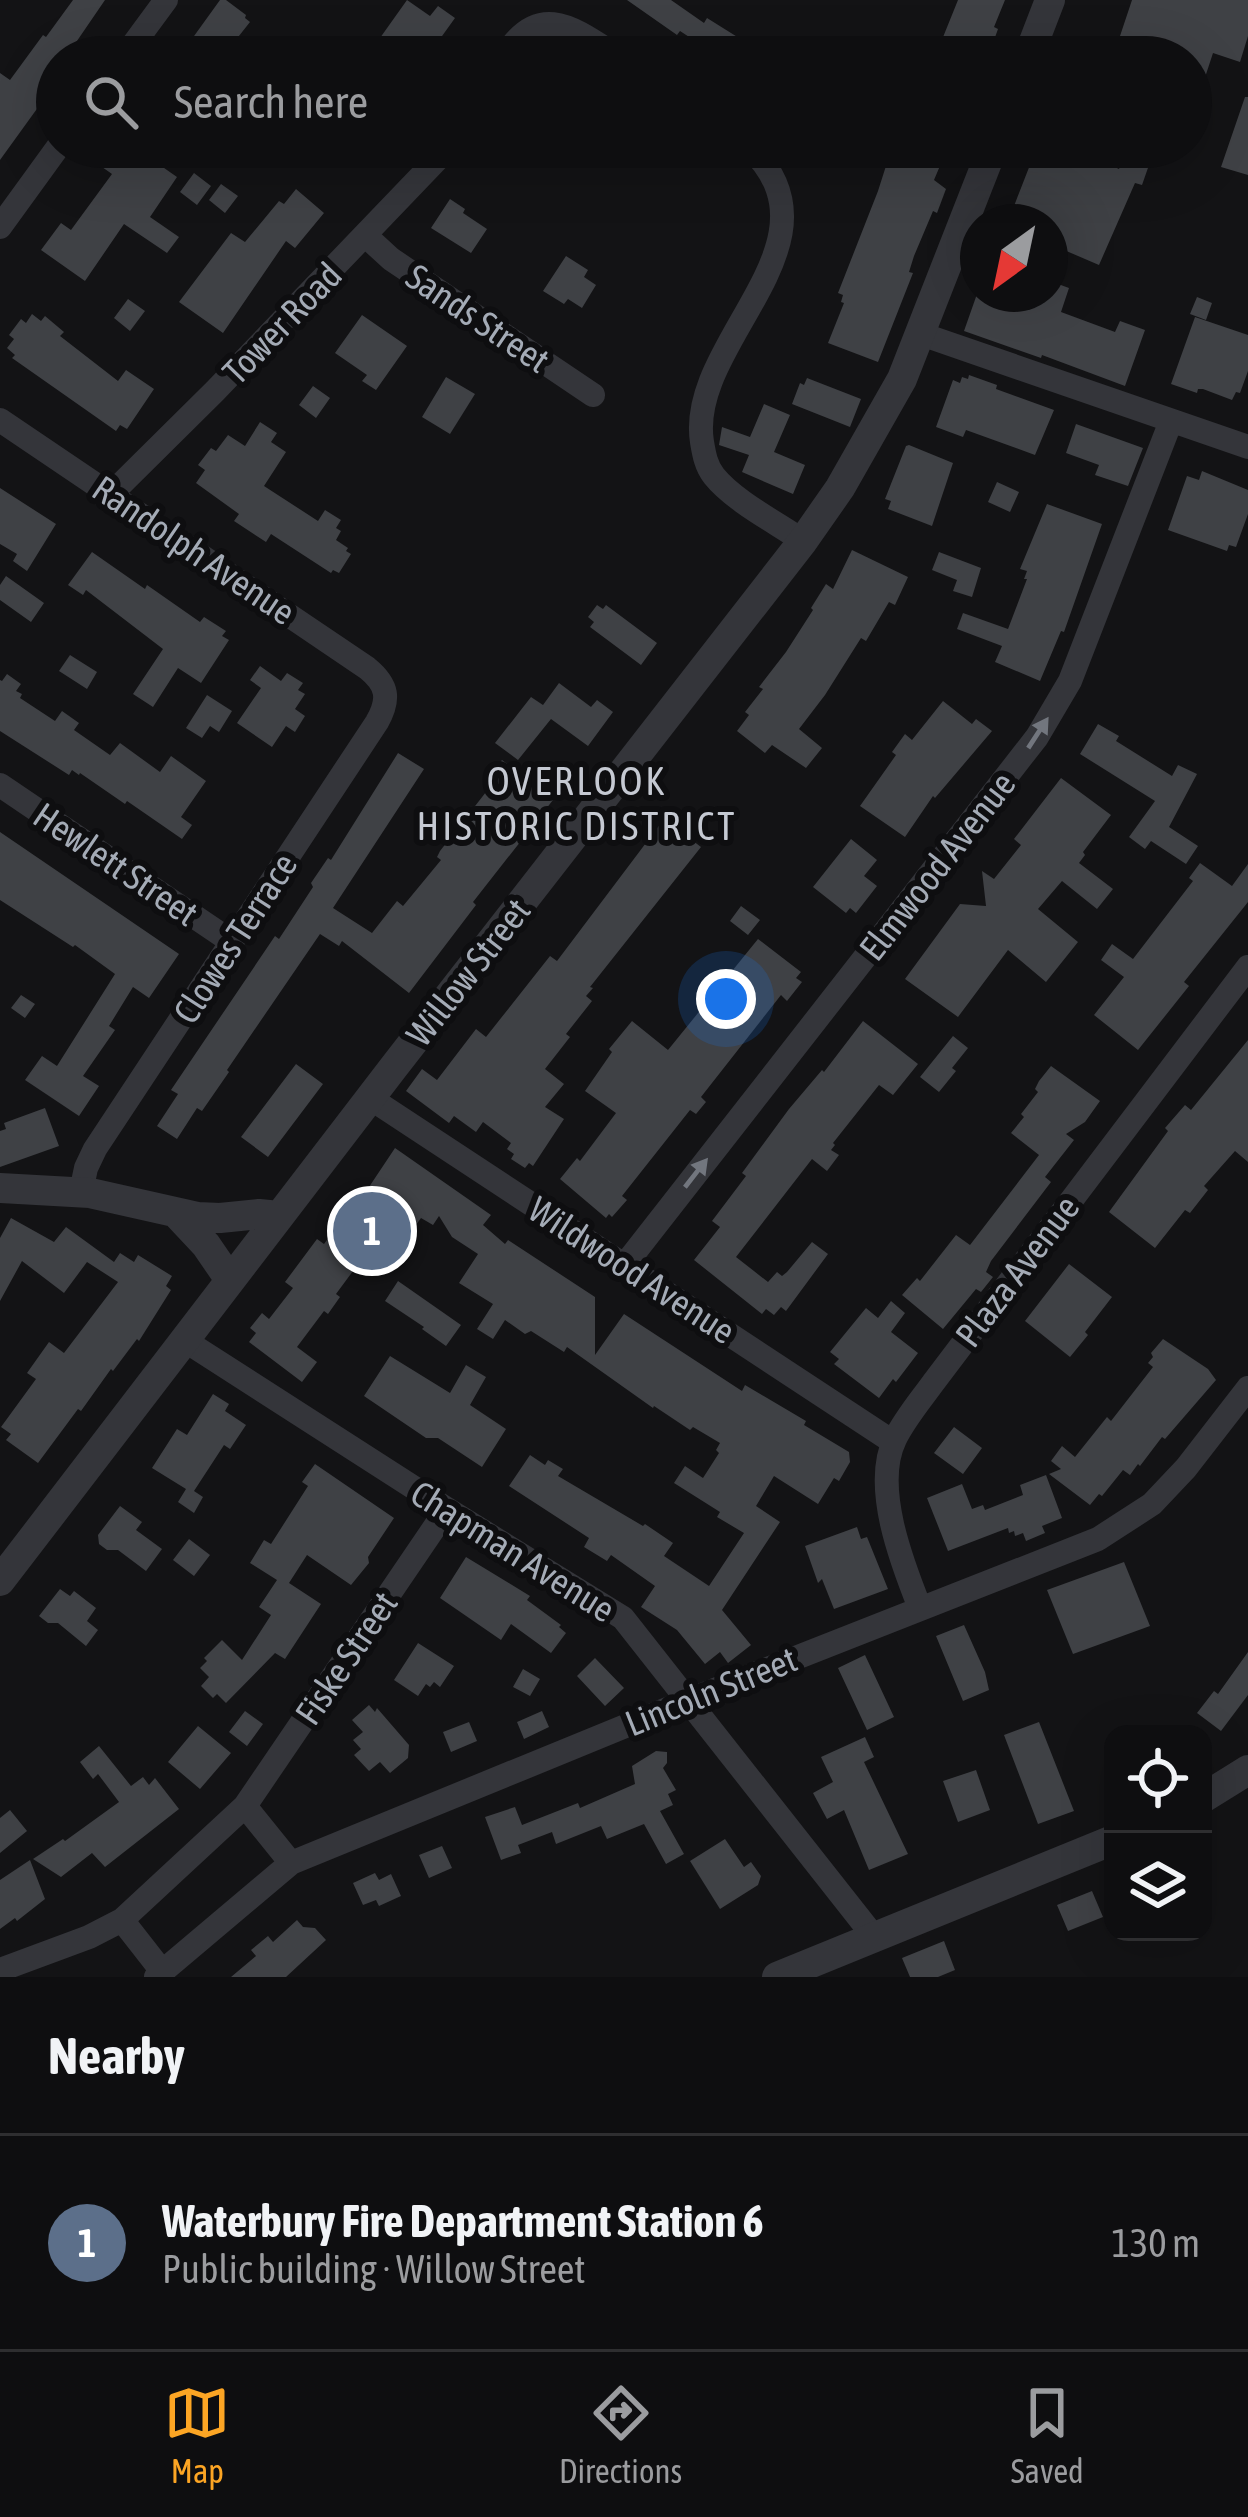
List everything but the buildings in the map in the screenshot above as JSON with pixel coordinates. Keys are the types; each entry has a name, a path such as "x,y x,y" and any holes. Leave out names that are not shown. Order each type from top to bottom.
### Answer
{"street":[{"path":"139,36 166,0"},
{"path":"1036,36 1050,0"},
{"path":"520,36 525,29 548,21 584,36"},
{"path":"0,227 43,168"},
{"name":"Tower Road","path":"111,494 429,168"},
{"path":"765,168 782,216 779,241 770,270 706,393 700,433 714,476 803,541"},
{"name":"Willow Street","path":"0,1581 803,541 902,380 985,168"},
{"name":"Sands Street","path":"366,236 391,259 593,395"},
{"path":"921,334 1248,447"},
{"name":"Randolph Avenue","path":"0,420 368,668 384,685"},
{"name":"Elmwood Avenue","path":"624,1265 1037,737 1070,680 1171,421"},
{"name":"Clowes Terrace","path":"81,1192 94,1148 377,722 387,698 384,685"},
{"name":"Hewlett Street","path":"0,785 232,942"},
{"name":"Plaza Avenue","path":"893,1442 1248,967"},
{"name":"Wildwood Avenue","path":"370,1098 893,1442"},
{"path":"0,1187 81,1192 210,1218 279,1216"},
{"path":"176,1213 230,1280"},
{"name":"Chapman Avenue","path":"184,1340 623,1618 874,1937"},
{"name":"Lincoln Street","path":"159,1974 291,1863 1098,1539 1152,1504 1248,1388"},
{"path":"893,1442 887,1474 890,1507 901,1561 920,1607"},
{"name":"Fiske Street","path":"0,1970 122,1921 245,1806 446,1509"},
{"path":"1212,1792 1248,1770"},
{"path":"245,1806 291,1863"},
{"path":"777,1977 1104,1844"},
{"path":"122,1921 159,1974"}],"place":[{"name":"Waterbury Fire Department Station 6","path":"372,1231"}],"district":[{"name":"OVERLOOK HISTORIC DISTRICT","path":"577,804"}]}
